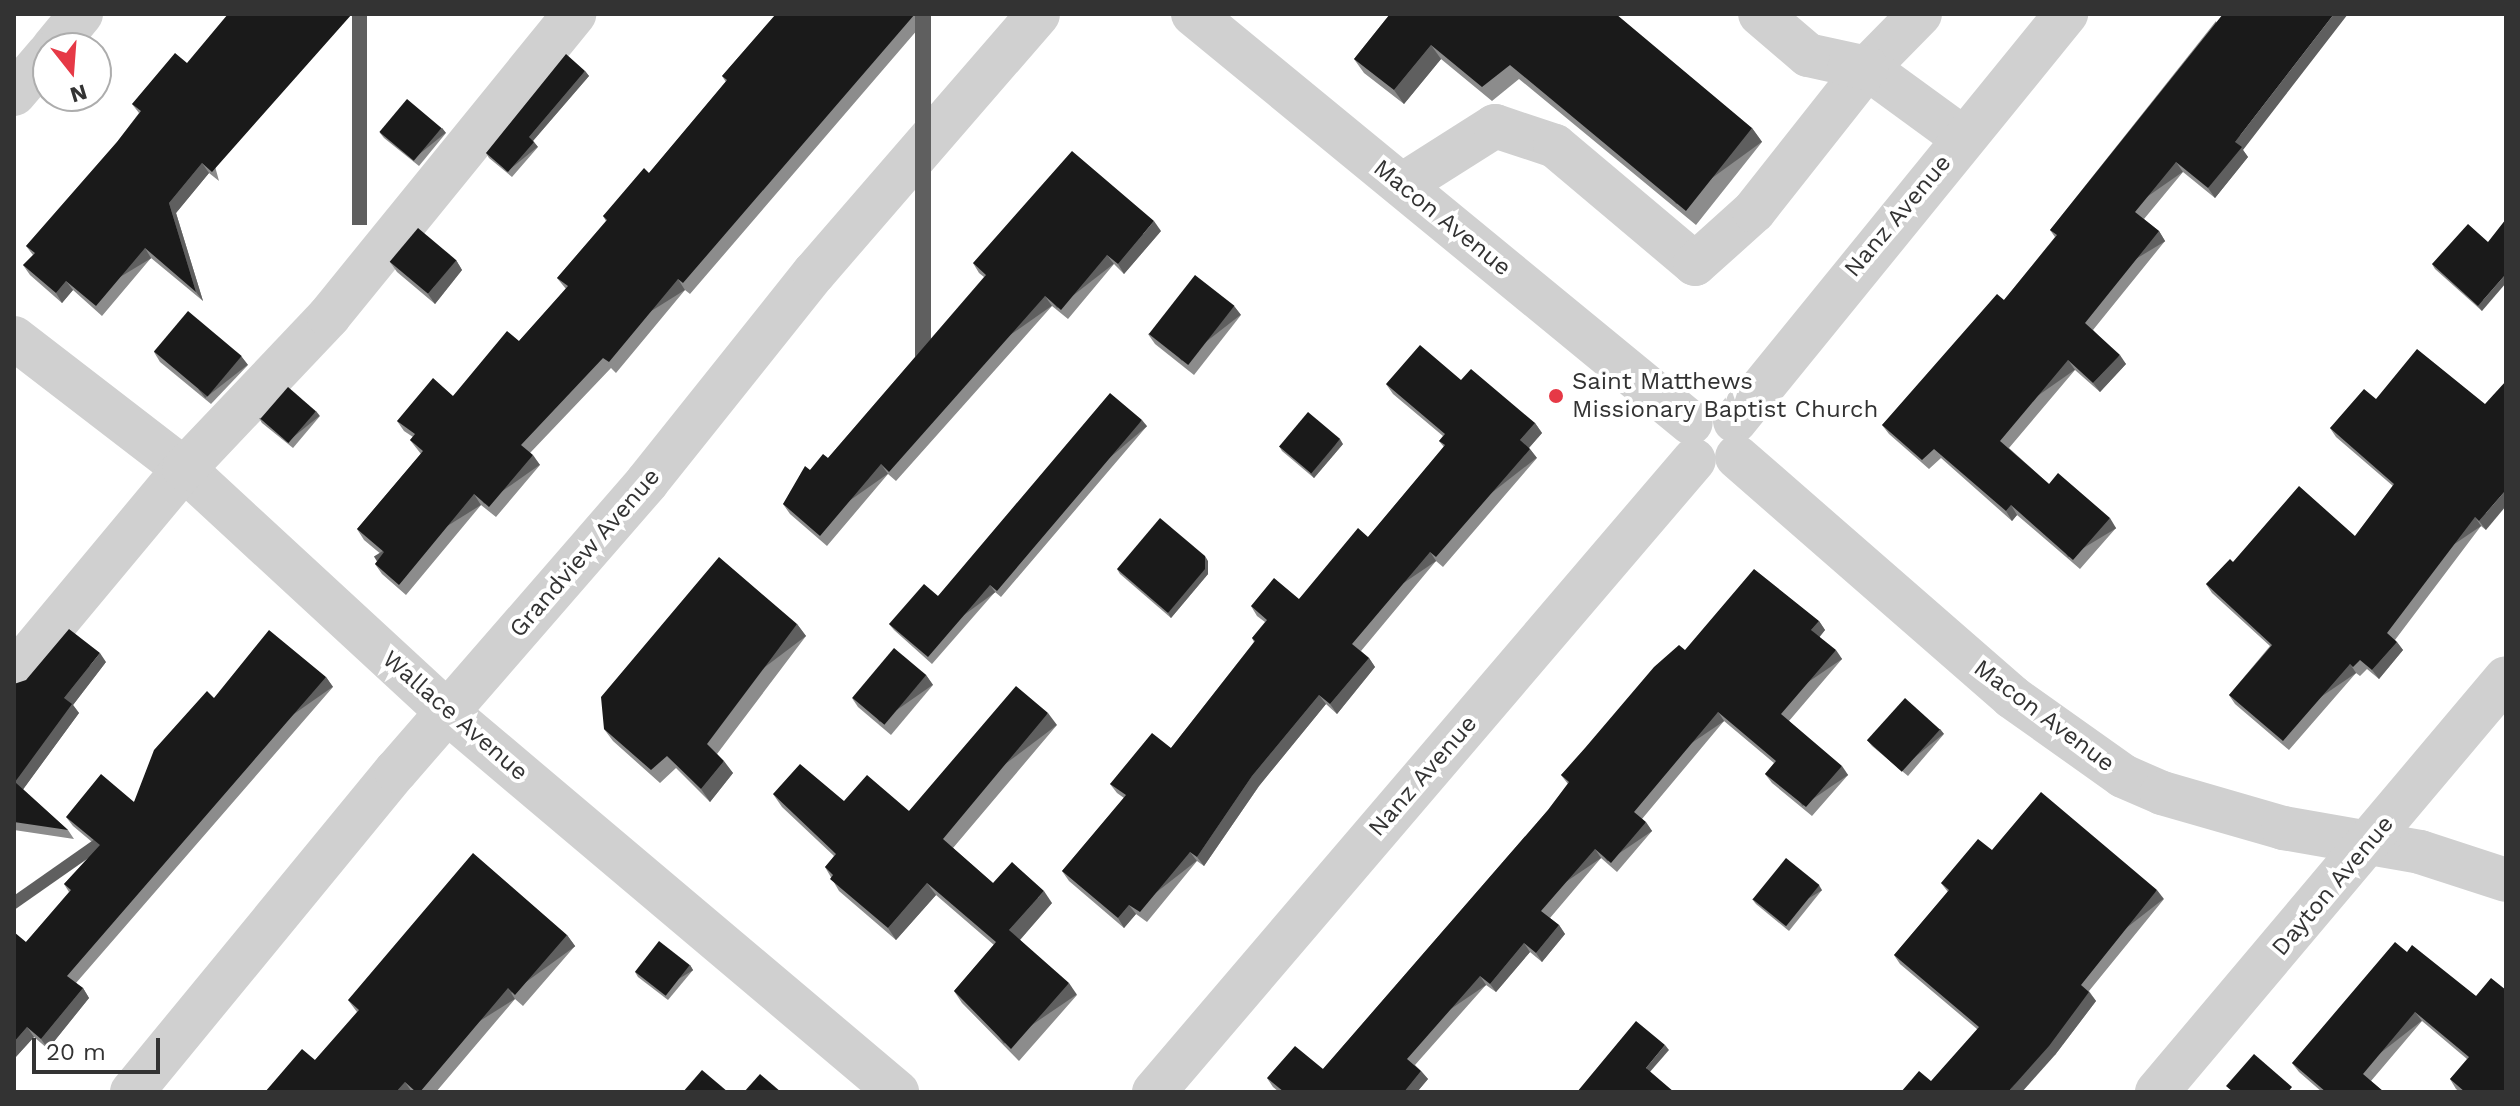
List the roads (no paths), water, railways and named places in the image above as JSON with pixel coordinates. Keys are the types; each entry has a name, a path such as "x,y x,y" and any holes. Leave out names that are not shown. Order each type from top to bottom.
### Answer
{"street":[{"path":"66,32 81,14"},
{"path":"14,673 184,469 329,316 574,14"},
{"name":"Grandview Avenue","path":"132,1092 1038,14"},
{"name":"Macon Avenue","path":"1193,14 1402,185 1692,442"},
{"path":"1760,14 1808,55 1867,68 1963,138"},
{"path":"1402,185 1495,126 1555,146 1695,264 1754,211 1867,68 1920,14"},
{"name":"Nanz Avenue","path":"1736,439 1963,138 2066,14"},
{"path":"14,94 32,73"},
{"name":"Wallace Avenue","path":"14,338 184,469 448,713 897,1092"},
{"path":"1692,442 1716,412 1736,439"},
{"name":"Macon Avenue","path":"1736,439 2012,697 2123,776 2162,793 2283,828 2420,852 2506,880"},
{"name":"Nanz Avenue","path":"1154,1092 1692,442"},
{"name":"Dayton Avenue","path":"2157,1092 2371,842 2506,678"}],"place":[{"name":"Saint Matthews Missionary Baptist Church","path":"1556,396"}]}
